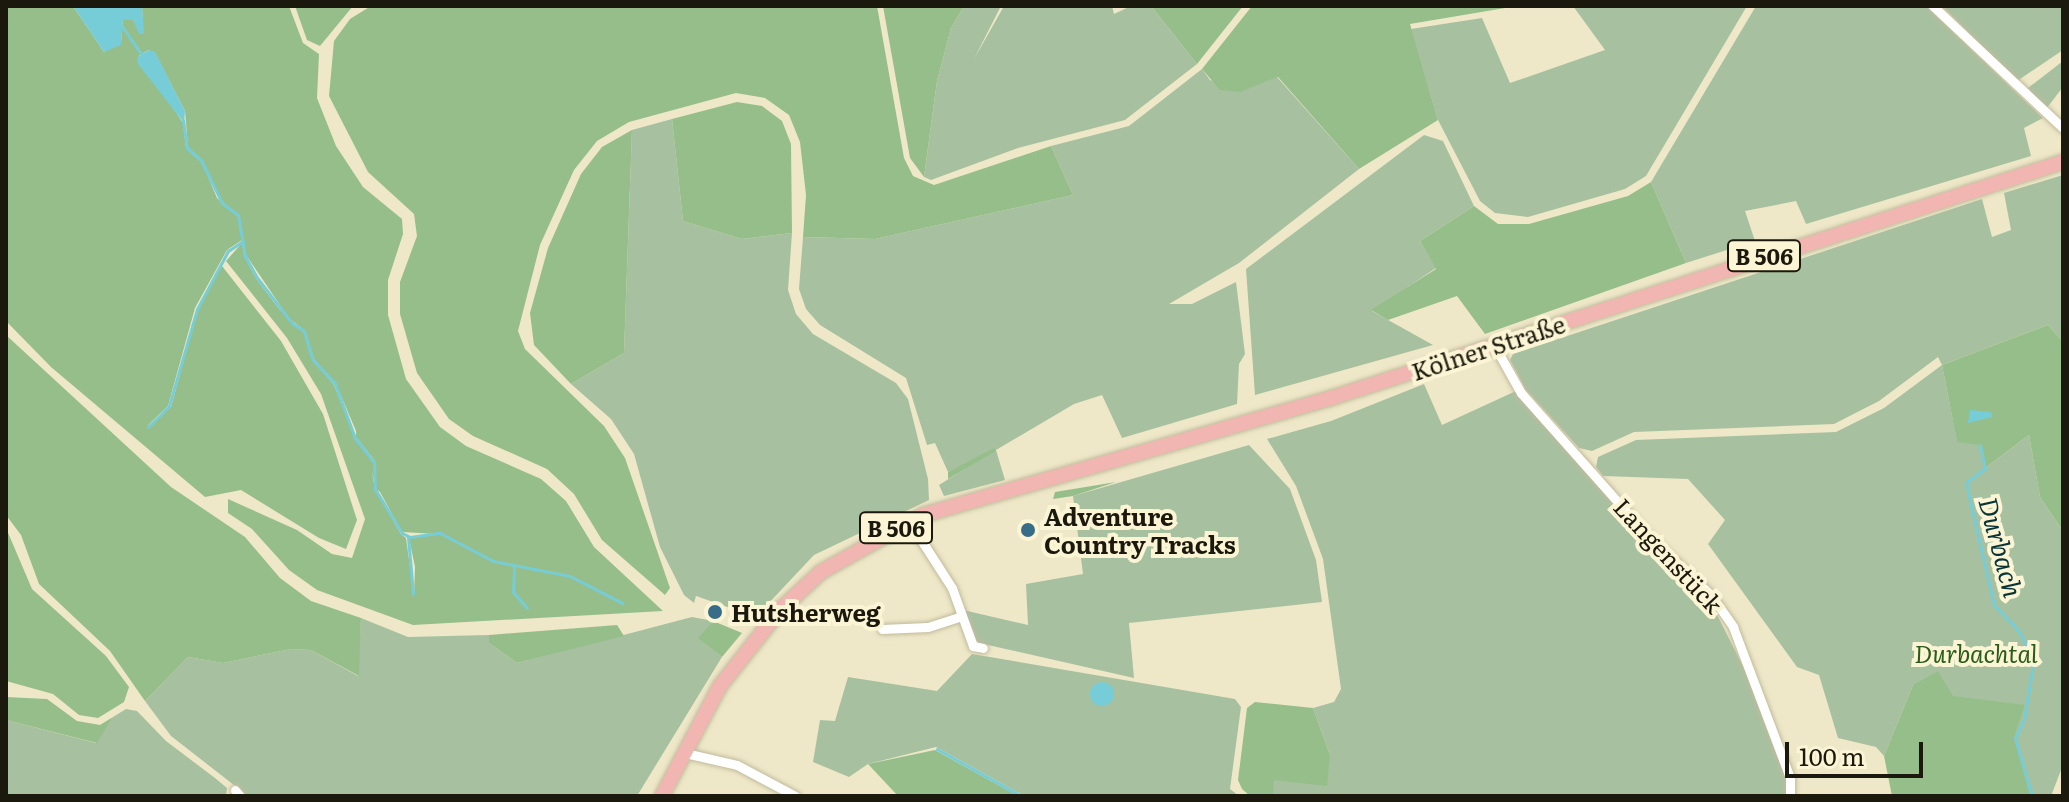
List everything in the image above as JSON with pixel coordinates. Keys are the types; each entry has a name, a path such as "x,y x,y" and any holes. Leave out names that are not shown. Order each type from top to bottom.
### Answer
{"main road":[{"name":"Kölner Straße","path":"662,796 720,686 780,610 821,572 909,521 1248,423 2063,162"}],"street":[{"path":"1933,6 2063,128"},
{"name":"Langenstück","path":"1494,345 1521,393 1647,535 1711,595 1733,627 1790,778 1790,796"},
{"path":"909,521 952,588 973,646 983,648"},
{"path":"882,629 928,627 961,616"},
{"path":"685,753 737,765 795,796"}],"green space":[{"path":"6,6 73,6 104,52 121,42 123,20 133,20 143,34 142,6 289,6 303,43 319,54 317,98 336,146 363,187 402,219 403,234 388,280 388,315 406,379 440,427 466,446 541,479 566,501 594,547 663,611 413,625 317,590 289,570 252,529 228,513 228,499 297,530 332,554 352,558 365,519 321,394 287,338 226,261 242,243 244,256 257,280 286,314 246,255 237,212 242,240 227,250 195,308 168,406 146,427 171,407 198,309 222,266 281,341 323,414 357,520 346,549 319,538 241,490 205,497 51,367 6,321","holes":["148,50 155,53 185,111 188,147 202,160 219,197 232,212 217,198 201,160 186,148 183,123 139,56","290,319 305,331 314,359 336,384 356,437 375,461 376,467 355,438 334,385 313,360 304,332","372,471 376,489 402,532 437,534 409,538 415,567 414,595 406,538 401,534 375,490"]},
{"path":"295,6 353,6 320,46 307,40"},
{"path":"371,6 877,6 904,158 913,176 934,185 1051,146 1073,195 875,239 803,237 806,195 800,142 789,115 765,98 736,93 629,122 597,141 574,170 540,245 518,331 525,349 604,426 625,458 670,588 665,595 602,540 574,494 547,469 473,436 449,419 417,373 400,314 400,282 417,236 414,214 368,172 329,96 334,41 350,19"},
{"path":"883,6 964,6 951,28 937,81 924,177 910,158"},
{"path":"964,6 1001,6 974,59 1004,6 1112,6 1114,14 1131,6 1151,6 1197,64 1125,120 1018,148 931,180 924,177 937,81 951,28"},
{"path":"1151,6 1243,6 1197,64"},
{"path":"1252,6 1517,6 1410,24 1438,120 1359,169 1278,77 1240,92 1220,90 1202,69"},
{"path":"1573,6 1747,6 1646,176 1625,189 1528,217 1495,213 1480,201 1438,120 1411,29 1482,18 1510,83 1605,50"},
{"path":"1756,6 1926,6 2043,118 2024,128 2031,156 1806,224 1796,201 1745,211 1755,241 1686,263 1651,182"},
{"path":"1942,6 2063,6 2063,50 2017,81"},
{"path":"2063,61 2063,87 2046,109 2028,88"},
{"path":"1202,69 1210,80 1240,91 1277,77 1359,169 1239,263 1169,304 1192,304 1236,282 1245,354 1239,364 1237,404 1122,438 1102,395 1074,404 996,450 1005,480 944,496 939,485 995,450 948,472 935,443 927,445 906,378 820,325 806,309 799,289 803,237 875,239 1073,195 1051,146 1129,126"},
{"path":"737,102 762,106 782,121 791,144 792,233 742,239 683,221 672,119"},
{"path":"672,119 683,221 742,239 792,233 788,290 796,314 813,334 896,383 908,399 928,479 929,500 814,555 749,624 736,610 696,596 694,603 684,595 660,547 634,454 611,419 571,384 624,353 632,130"},
{"path":"632,130 624,353 571,384 534,345 530,313 548,248 581,174 602,147"},
{"path":"1424,135 1443,141 1474,206 1420,241 1436,268 1372,311 1433,345 1255,395 1246,269"},
{"path":"2063,175 2063,342 2048,325 1942,365 1938,357 1879,401 1834,424 1634,432 1592,451 1579,448 1526,390 1510,360 1513,354 1982,199 1992,237 2011,230 2004,193"},
{"path":"1651,182 1686,263 1485,334 1457,296 1388,320 1371,310 1436,269 1420,241 1474,206 1498,224 1529,224 1628,196"},
{"path":"2048,325 2063,342 2063,531 2040,497 2029,435 1985,468 1980,445 1957,442 1942,365"},
{"path":"6,335 171,487 245,537 280,578 311,601 361,618 359,676 311,650 291,649 223,663 188,657 145,701 110,651 39,584 21,535 6,515"},
{"name":"Durbachtal","path":"1942,365 1957,441 1980,444 1985,468 2029,435 2040,497 2063,531 2063,765 2051,796 2025,796 1953,696 1913,685 1884,756 1876,747 1838,738 1819,675 1797,667 1708,544 1725,520 1688,479 1603,476 1596,467 1598,457 1636,440 1836,432 1884,408"},
{"path":"1424,384 1442,425 1516,391 1708,597 1749,678 1787,779 1786,796 1273,796 1273,780 1330,755 1313,708 1334,702 1341,689 1323,559 1296,486 1267,439 1331,421"},
{"path":"1249,445 1290,489 1316,560 1322,602 1129,623 1134,678 979,643 972,635 963,610 1028,625 1026,584 1083,574 1073,496"},
{"path":"994,448 996,451 948,479 948,472"},
{"path":"1116,482 1073,496 1053,499 1055,492"},
{"path":"6,528 32,589 106,656 129,687 124,702 98,718 79,715 53,694 6,681"},
{"path":"692,617 713,621 699,638 722,657 637,796 248,796 171,736 145,701 188,657 223,663 291,649 311,650 358,676 361,618 408,637 489,635 489,643 517,663"},
{"path":"713,621 742,633 722,657 698,638"},
{"path":"617,625 624,636 517,663 489,643 489,635"},
{"path":"972,654 1235,699 1241,707 1230,789 1239,796 1024,796 936,747 868,764 849,777 813,762 820,720 835,721 848,677 937,691"},
{"path":"1938,671 1953,696 2025,705 2014,738 2030,796 1892,796 1884,756 1913,685"},
{"path":"6,697 47,699 77,721 100,725 113,717 97,743 6,720"},
{"path":"1255,702 1313,708 1330,755 1327,786 1274,780 1273,796 1250,796 1242,789 1238,780 1247,708"},
{"path":"126,709 137,711 166,741 227,788 226,796 6,796 6,720 96,743 113,717"},
{"path":"935,750 1018,796 898,796 868,764"}],"water":[{"path":"73,6 142,6 144,33 139,34 133,20 123,20 121,45 104,52"},
{"path":"148,50 155,52 185,111 184,123 138,64 137,58"},
{"path":"1970,410 1991,412 1992,417 1968,423"},
{"path":"1102,682 1110,686 1114,694 1110,702 1102,706 1094,702 1090,694 1094,686"}],"waterway":[{"path":"119,22 144,58"},
{"path":"183,120 187,148 201,160 222,203 238,215 245,256 258,279 292,323 304,331 313,360 335,384 355,438 374,462 375,489 402,533 410,537 440,533 493,561 570,576 622,603"},
{"path":"148,427 169,406 197,309 228,251 243,241"},
{"name":"Durbach","path":"1980,445 1985,468 1966,483 1994,605 2018,630 2034,658 2024,719 2015,738 2032,796"},
{"path":"408,537 413,594"},
{"path":"514,567 513,592 527,608"},
{"path":"937,749 1021,796"}],"place":[{"name":"Adventure Country Tracks","path":"1028,530"},
{"name":"Hutsherweg","path":"715,612"}]}
